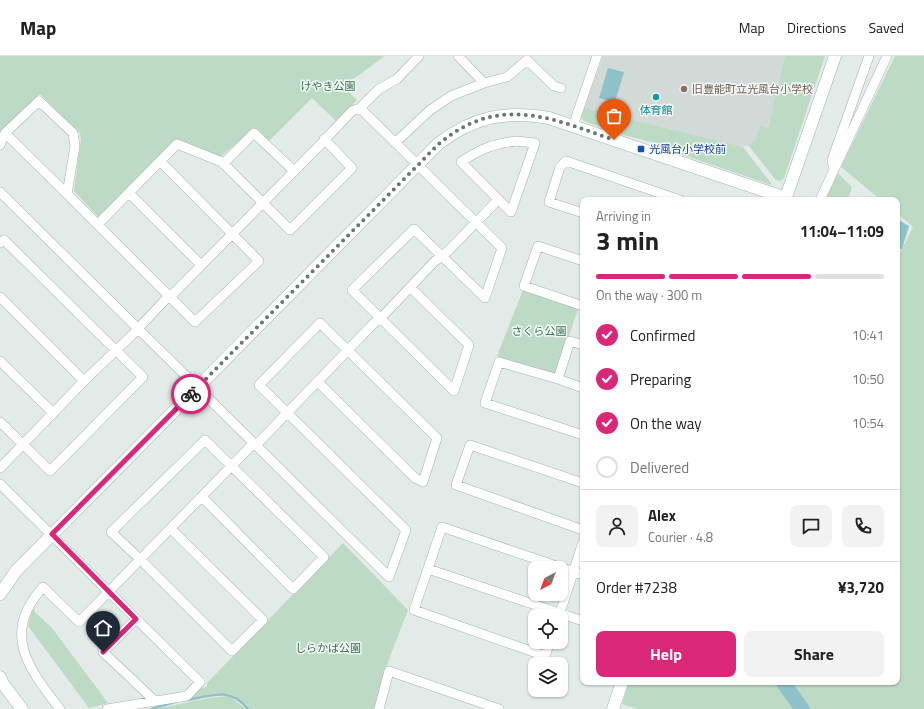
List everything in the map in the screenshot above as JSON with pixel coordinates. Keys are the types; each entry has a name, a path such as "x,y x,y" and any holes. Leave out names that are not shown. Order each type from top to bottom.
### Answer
{"street":[{"path":"0,468 84,381 138,329 165,300 170,297 352,111 360,108 379,89 396,79 419,56"},
{"path":"458,56 484,83"},
{"path":"573,126 597,56"},
{"path":"788,197 835,56"},
{"path":"834,170 832,160 869,56"},
{"path":"821,197 887,56"},
{"path":"395,143 429,111 451,96 484,83 507,77 527,57 554,86 561,88"},
{"path":"0,145 5,133 39,101 73,133 75,146 67,194"},
{"path":"360,108 502,248 485,298 414,229 352,290 454,391 469,345 411,288"},
{"path":"0,594 16,571 52,534 418,165 450,135 473,123 488,118 527,114 549,118 781,197"},
{"path":"5,133 196,322 259,261 160,161"},
{"path":"223,164 254,133 294,171"},
{"path":"98,224 177,144 223,164 290,230 352,168 324,139"},
{"path":"516,141 534,143 510,212 498,200 461,162 477,151 495,144 516,141"},
{"path":"580,212 549,202 560,167 566,161 671,197"},
{"path":"0,192 389,577 406,530 259,385 320,323 437,438 423,482 415,478 318,382"},
{"path":"129,193 201,265"},
{"path":"60,709 34,675 25,657 22,642 22,628 26,611 32,598 43,587 79,622 108,591 141,560 283,417 286,412 318,382 374,322 380,319 435,261 443,256 498,200"},
{"path":"0,243 4,240 143,378 50,471 0,422"},
{"path":"580,260 538,246 524,286 580,305"},
{"path":"0,297 84,381"},
{"path":"558,378 570,341 580,344"},
{"path":"0,361 53,413"},
{"path":"580,387 558,378 499,362 486,403 580,434"},
{"path":"171,529 263,620 232,651 111,532 205,440 233,466 324,558 293,589 203,498"},
{"path":"580,482 470,445 456,485 580,529"},
{"path":"0,484 200,682 187,696 107,709"},
{"path":"548,649 545,656 414,610 442,527 580,574"},
{"path":"561,609 580,551"},
{"path":"428,569 542,609"},
{"path":"568,617 580,620"},
{"path":"136,619 103,652 155,701"},
{"path":"379,709 389,671 499,709"},
{"path":"0,677 3,684 22,709"},
{"path":"613,709 621,685"}],"shaded area":[{"name":"旧豊能町立光風台小学校","path":"603,56 785,56 768,128 749,145 741,147 584,108"}],"green space":[{"name":"けやき公園","path":"0,56 385,56 352,80 354,82 347,90 357,100 336,121 312,98 269,141 255,128 220,157 177,139 99,218 74,191 81,139 80,133 40,94 1,131 0,135"},
{"path":"785,56 825,56 784,178 780,181 776,180 748,145 756,139 760,126 768,128"},
{"path":"895,56 924,56 924,709 638,709 622,704 628,685 900,685 900,253 913,227 900,216 900,197 877,197 841,167"},
{"path":"584,108 743,147 771,185 669,150 656,143 623,135 584,121 581,117"},
{"path":"839,174 852,187 849,197 824,197 834,175"},
{"name":"さくら公園","path":"523,290 578,309 557,372 552,375 497,356"},
{"name":"しらかば公園","path":"343,543 408,610 388,662 374,709 249,709 243,702 230,694 215,693 191,698 199,689 207,687 207,683"},
{"path":"33,606 35,612 52,628 108,703 89,708 28,626"},
{"path":"229,696 246,709 156,709 209,698"}],"water":[{"path":"608,68 624,72 615,102 599,98"},
{"path":"900,221 909,226 902,249 900,249"}],"waterway":[{"path":"785,685 802,709"},
{"path":"188,700 220,694 227,695 241,702 248,709"},
{"path":"152,709 175,702"}],"way so far":[{"path":"191,394 438,144 461,128 488,118 527,114 549,118 614,140"}],"place":[{"name":"旧豊能町立光風台小学校","path":"684,89"},
{"name":"体育館","path":"656,97"},
{"name":"光風台小学校前","path":"641,149"}],"route":[{"path":"103,652 136,619 52,534 191,394"}]}
